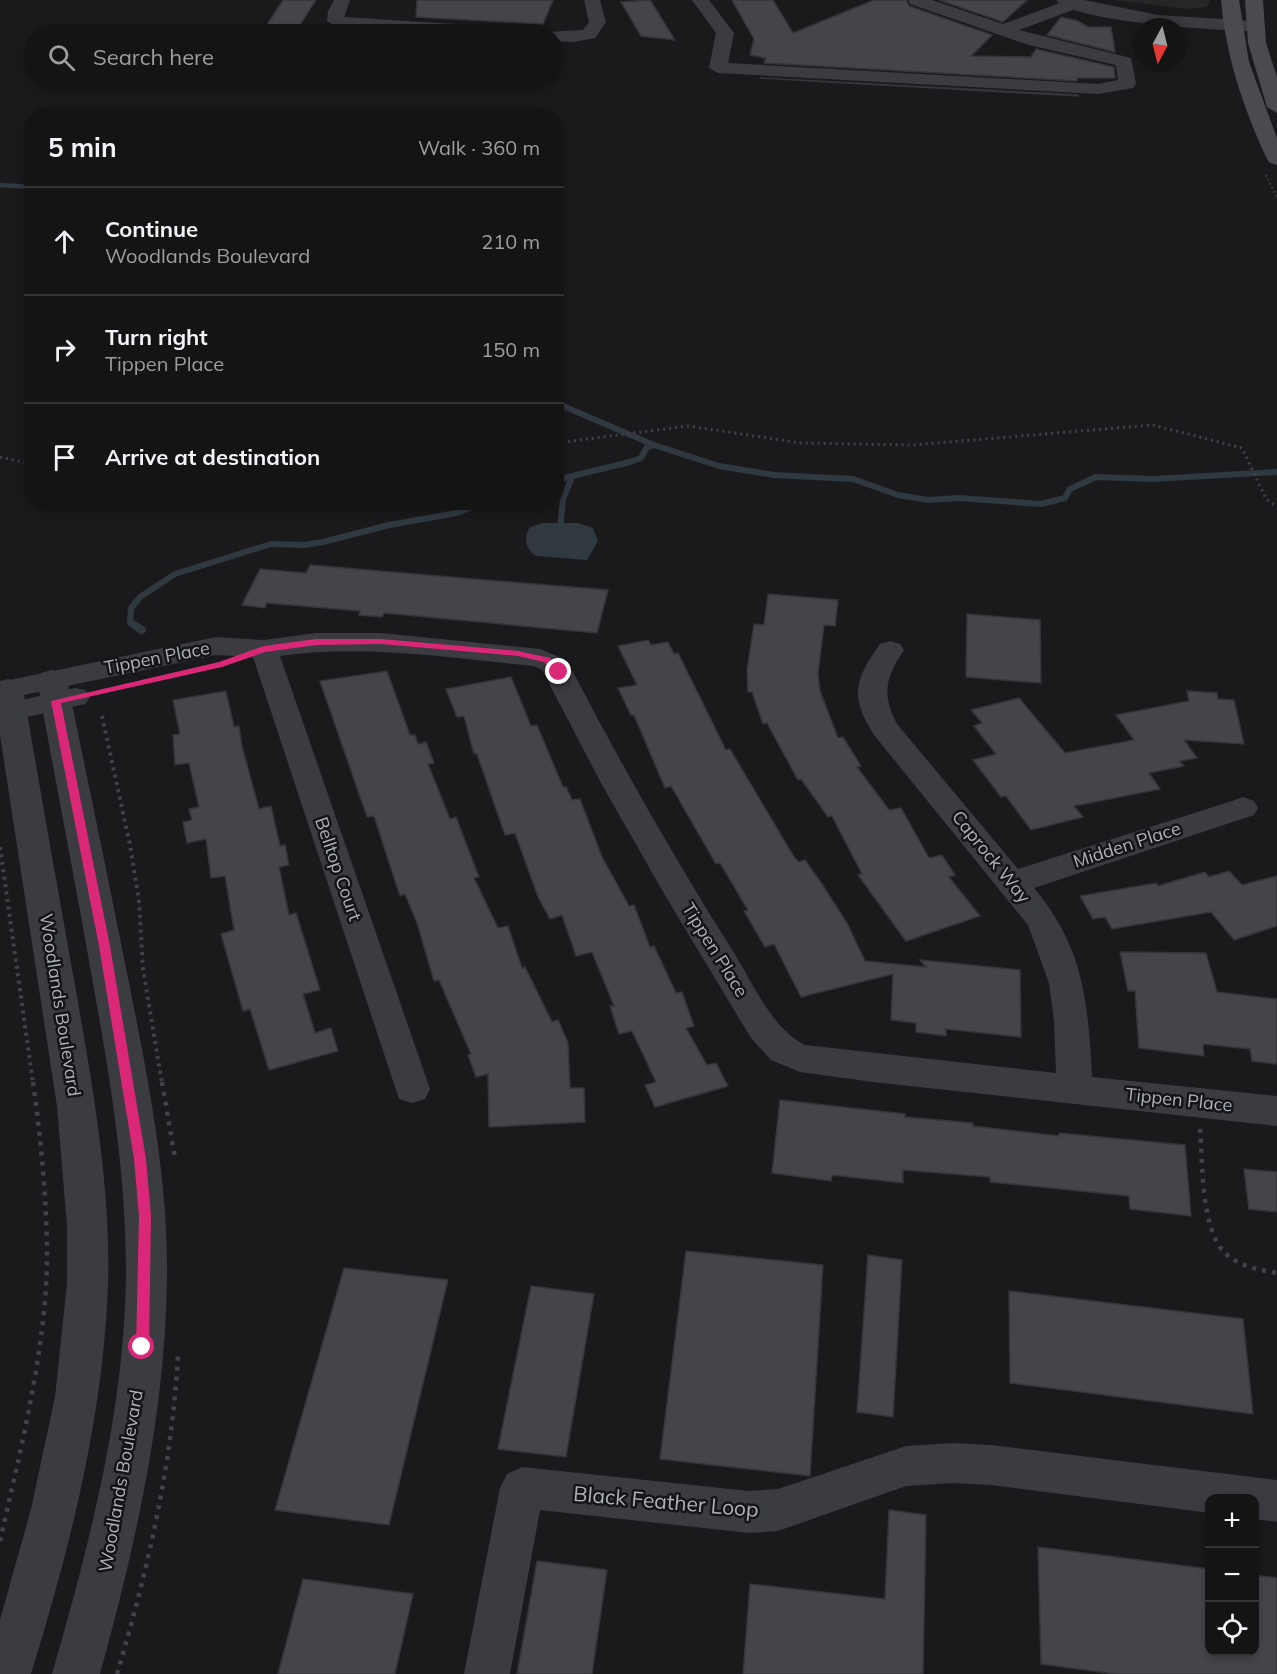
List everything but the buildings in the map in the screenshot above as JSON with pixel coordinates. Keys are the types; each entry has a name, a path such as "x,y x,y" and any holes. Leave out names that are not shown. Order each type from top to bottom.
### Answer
{"main road":[{"path":"1230,0 1231,23 1245,89 1277,159"},
{"path":"1254,0 1254,26 1261,58 1277,107"}],"street":[{"path":"342,0 336,11 335,21 356,24"},
{"path":"564,36 590,34 598,22 592,0"},
{"path":"700,0 725,33 718,68 1098,89 1127,84 1125,62 1035,41 916,0"},
{"path":"1101,0 1132,8 1254,26"},
{"path":"1003,30 1070,2 1153,20 1231,23"},
{"name":"Tippen Place","path":"5,701 222,664 264,649 325,642 381,642 518,654 547,660 559,672 616,783 677,889 763,1028 783,1050 812,1060 1277,1111"},
{"name":"Belltop Court","path":"264,649 412,1089"},
{"name":"Caprock Way","path":"890,650 874,672 870,688 873,707 884,728 1012,883 1041,920 1057,947 1067,976 1073,1015 1074,1088"},
{"name":"Woodlands Boulevard","path":"54,691 131,1092 145,1216 145,1292 136,1409 101,1589 76,1674"},
{"name":"Woodlands Boulevard","path":"5,701 76,1107 87,1227 85,1300 73,1413 35,1586 7,1674"},
{"name":"Midden Place","path":"1012,883 1243,808"},
{"name":"Black Feather Loop","path":"487,1674 522,1488 749,1512 778,1510 906,1466 952,1462 1277,1501"}],"path":[{"path":"564,441 688,426 801,443 914,445 1153,425 1242,448 1266,499 1277,507"},
{"path":"0,457 24,462"},
{"path":"0,847 42,1145 47,1260 38,1354 21,1450 0,1541"},
{"path":"1200,1122 1210,1226 1220,1247 1242,1265 1277,1272"}],"shaded area":[{"path":"1113,0 1210,0 1207,7 1189,9"},
{"path":"543,523 578,523 593,528 598,541 587,560 536,556 527,546 526,535 530,527"}],"waterway":[{"path":"0,185 24,186"},
{"path":"564,406 654,445"},
{"path":"564,478 641,458 647,447 654,445"},
{"path":"654,445 719,466 774,475 853,479 898,495 928,500 959,498 1041,504 1065,498 1070,489 1096,477 1153,479 1277,472"},
{"path":"564,497 572,477"},
{"path":"136,627 130,623 131,608 140,597 175,574 271,544 304,545 323,542 389,525 464,510"},
{"path":"560,531 562,510"},
{"path":"134,625 142,630"}],"route":[{"path":"142,1347 146,1281 145,1216 140,1159 131,1092 56,701 222,664 264,649 316,642 381,642 530,655 547,660 559,672"}]}
